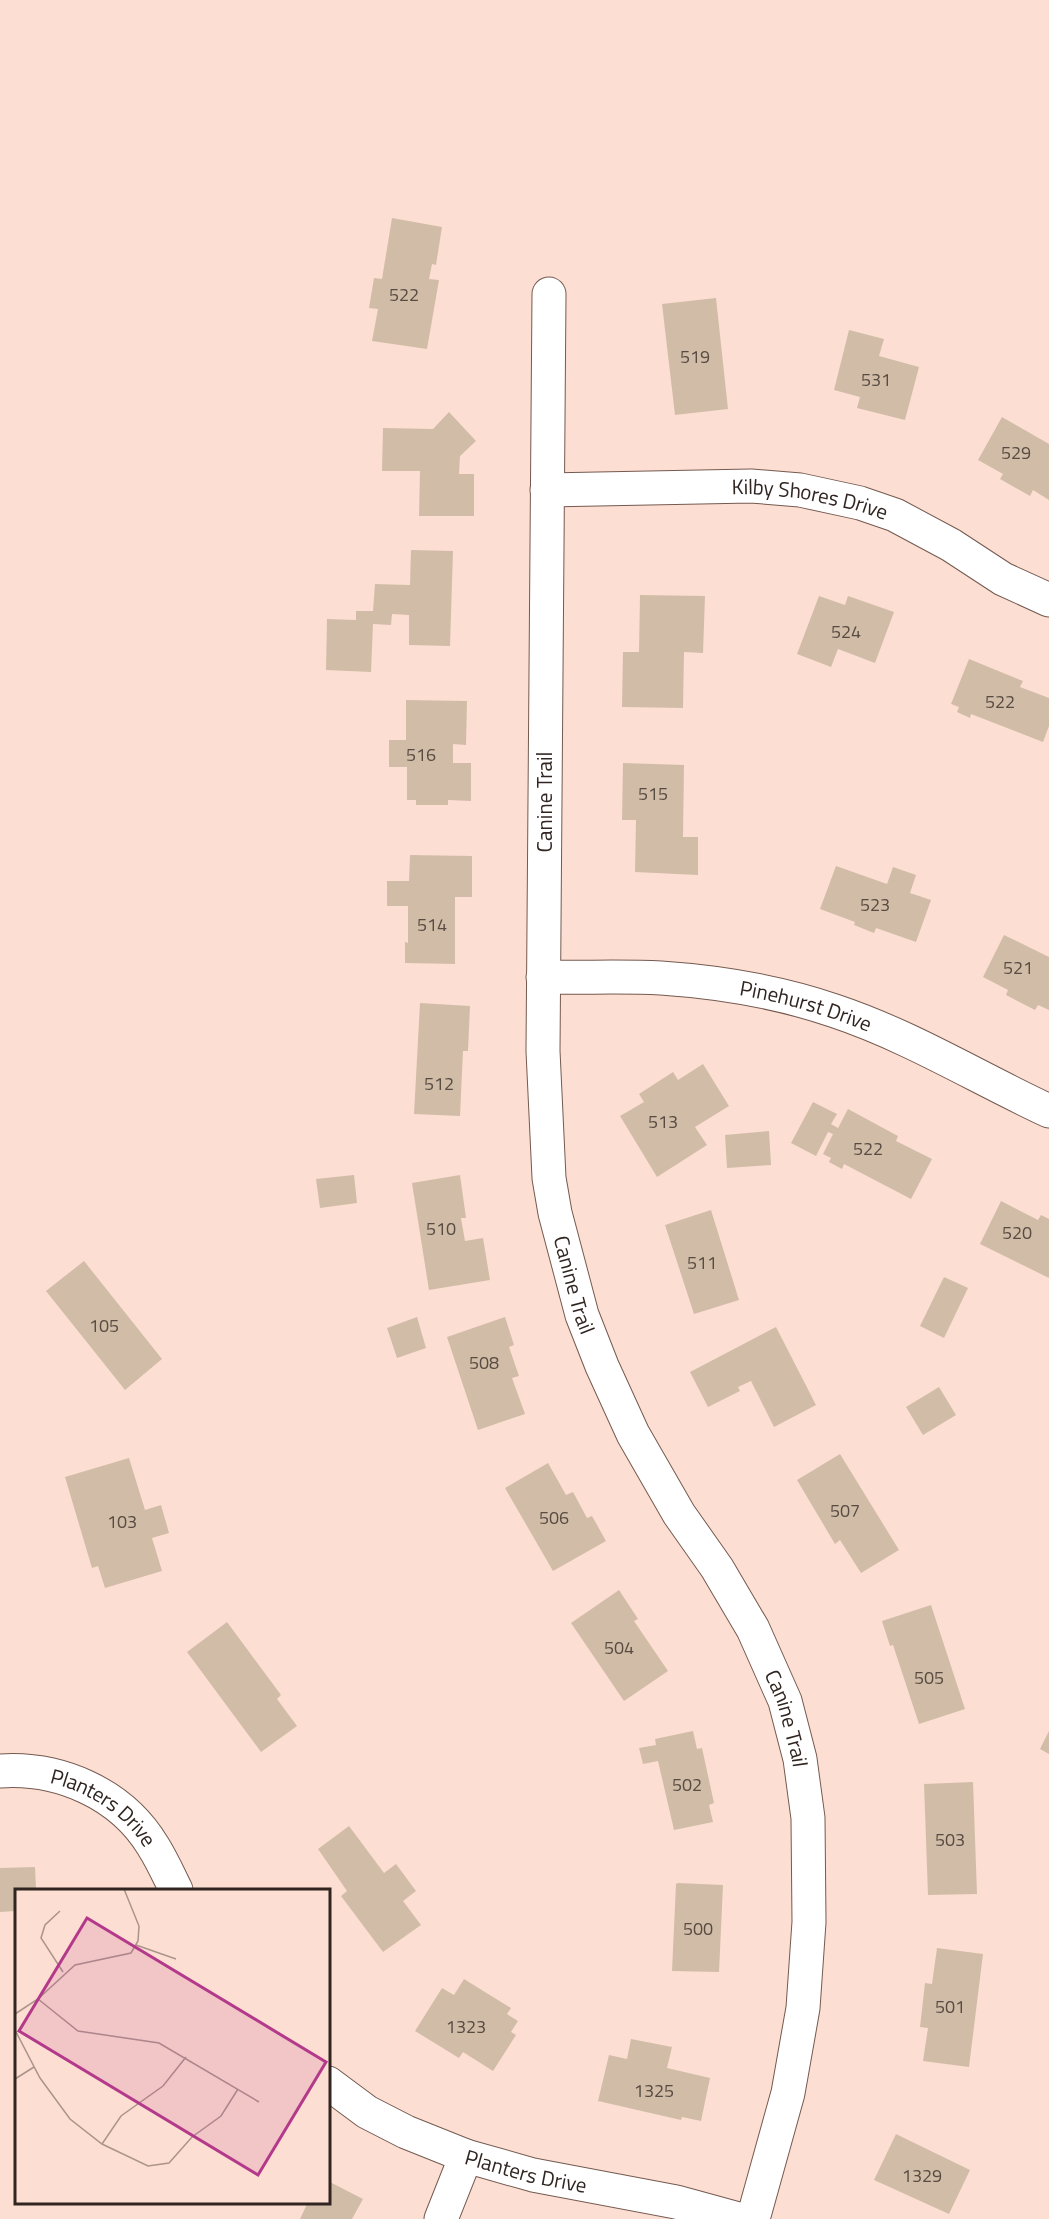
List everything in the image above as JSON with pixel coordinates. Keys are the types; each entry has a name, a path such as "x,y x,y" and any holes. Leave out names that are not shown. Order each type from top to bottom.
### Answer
{"street":[{"name":"Canine Trail","path":"549,294 543,977 543,1051 549,1178 555,1213 582,1315 602,1366 633,1434 679,1514 717,1568 753,1629 784,1701 800,1759 808,1818 809,1922 803,2008 788,2092 753,2219"},
{"name":"Kilby Shores Drive","path":"547,490 751,486 800,490 860,503 895,515 951,545 1003,579 1049,600"},
{"name":"Pinehurst Drive","path":"543,977 660,978 705,982 763,992 835,1011 904,1038 1049,1112"},
{"name":"Planters Drive","path":"0,1770 23,1769 62,1776 101,1794 135,1821 152,1845 175,1889"},
{"name":"Planters Drive","path":"330,2084 367,2112 406,2132 466,2156 533,2175 676,2202 738,2219"},
{"path":"441,2219 466,2156"}],"building":[{"path":"392,218 442,227 436,265 432,264 429,279 439,280 427,349 372,341 378,309 369,308 374,278 382,279"},
{"path":"716,298 728,409 675,415 662,304"},
{"path":"849,330 884,339 879,356 919,367 905,420 857,408 860,397 834,390"},
{"path":"449,412 476,441 460,456 459,474 474,474 474,516 419,516 420,471 382,471 383,428 433,429"},
{"path":"1002,417 1049,444 1049,500 1033,490 1030,496 1000,479 1003,474 978,460"},
{"path":"411,550 453,551 450,646 409,645 409,615 392,614 391,625 373,624 371,672 326,670 327,619 356,620 356,611 373,611 375,584 410,585"},
{"path":"640,595 705,596 703,653 684,652 683,708 622,707 623,652 639,652"},
{"path":"819,596 845,605 848,596 894,612 875,663 838,649 831,667 797,654"},
{"path":"969,659 1023,681 1020,687 1049,698 1049,726 1043,742 971,714 970,718 957,712 959,707 951,704"},
{"path":"406,700 467,701 466,745 453,744 453,763 471,763 471,801 448,800 448,805 416,805 416,800 407,800 407,767 389,767 389,740 406,740"},
{"path":"623,763 684,765 683,837 698,837 698,875 635,872 636,820 622,820"},
{"path":"410,855 472,856 472,897 455,897 455,964 405,963 405,942 408,943 408,906 387,906 387,881 409,881"},
{"path":"836,866 887,884 893,867 916,875 910,893 931,900 916,942 876,928 874,933 854,925 855,922 820,909"},
{"path":"1004,935 1049,957 1049,1010 1038,1005 1035,1010 1006,995 1008,990 983,977"},
{"path":"420,1003 470,1006 468,1051 463,1051 460,1116 414,1114"},
{"path":"703,1064 729,1106 695,1127 707,1145 657,1177 620,1116 644,1102 639,1094 673,1072 678,1080"},
{"path":"813,1102 837,1114 831,1124 838,1128 848,1109 898,1136 896,1141 932,1159 911,1199 844,1164 842,1169 829,1162 831,1158 823,1154 833,1134 828,1132 816,1156 791,1143"},
{"path":"769,1131 771,1165 727,1168 725,1135"},
{"path":"354,1175 357,1203 320,1208 316,1179"},
{"path":"460,1175 466,1218 461,1218 465,1241 483,1238 490,1280 429,1290 412,1183"},
{"path":"1001,1201 1038,1220 1041,1215 1049,1219 1049,1278 980,1244"},
{"path":"711,1210 739,1300 694,1314 665,1225"},
{"path":"84,1261 162,1359 125,1390 46,1291"},
{"path":"944,1277 968,1288 944,1338 920,1326"},
{"path":"417,1317 426,1348 397,1358 387,1328"},
{"path":"505,1317 514,1345 509,1347 519,1376 512,1378 525,1414 478,1430 447,1337"},
{"path":"776,1327 816,1405 774,1427 751,1381 738,1387 740,1391 708,1407 690,1372"},
{"path":"939,1387 956,1415 923,1435 906,1407"},
{"path":"840,1454 899,1550 861,1573 840,1540 835,1544 797,1480"},
{"path":"129,1458 145,1510 161,1505 169,1533 152,1538 162,1571 105,1588 98,1566 92,1568 65,1477"},
{"path":"548,1463 566,1495 573,1492 587,1518 592,1516 606,1541 553,1571 505,1488"},
{"path":"619,1590 638,1619 634,1621 668,1671 624,1701 571,1623"},
{"path":"931,1605 965,1709 919,1724 893,1645 890,1646 882,1621"},
{"path":"227,1622 281,1695 277,1699 297,1726 261,1752 187,1652"},
{"path":"693,1731 697,1749 702,1748 714,1803 709,1805 713,1822 674,1830 658,1761 643,1764 639,1748 656,1745 655,1739"},
{"path":"1049,1731 1049,1754 1040,1749"},
{"path":"973,1782 977,1894 928,1895 924,1784"},
{"path":"349,1826 384,1873 396,1864 416,1891 403,1901 421,1925 383,1952 341,1896 347,1891 318,1849"},
{"path":"35,1867 36,1889 15,1889 15,1911 0,1912 0,1868"},
{"path":"676,1884 723,1885 719,1972 672,1971"},
{"path":"937,1948 983,1954 969,2067 923,2061 928,2028 920,2027 925,1983 932,1984"},
{"path":"464,1979 511,2008 507,2014 518,2021 511,2032 516,2035 493,2071 463,2052 459,2058 415,2031 442,1988 454,1995"},
{"path":"631,2039 672,2047 667,2068 710,2078 701,2121 682,2117 681,2120 598,2101 609,2055 627,2059"},
{"path":"896,2134 970,2170 949,2214 874,2180"},
{"path":"330,2182 363,2199 352,2219 300,2219 307,2204 330,2204"}]}
